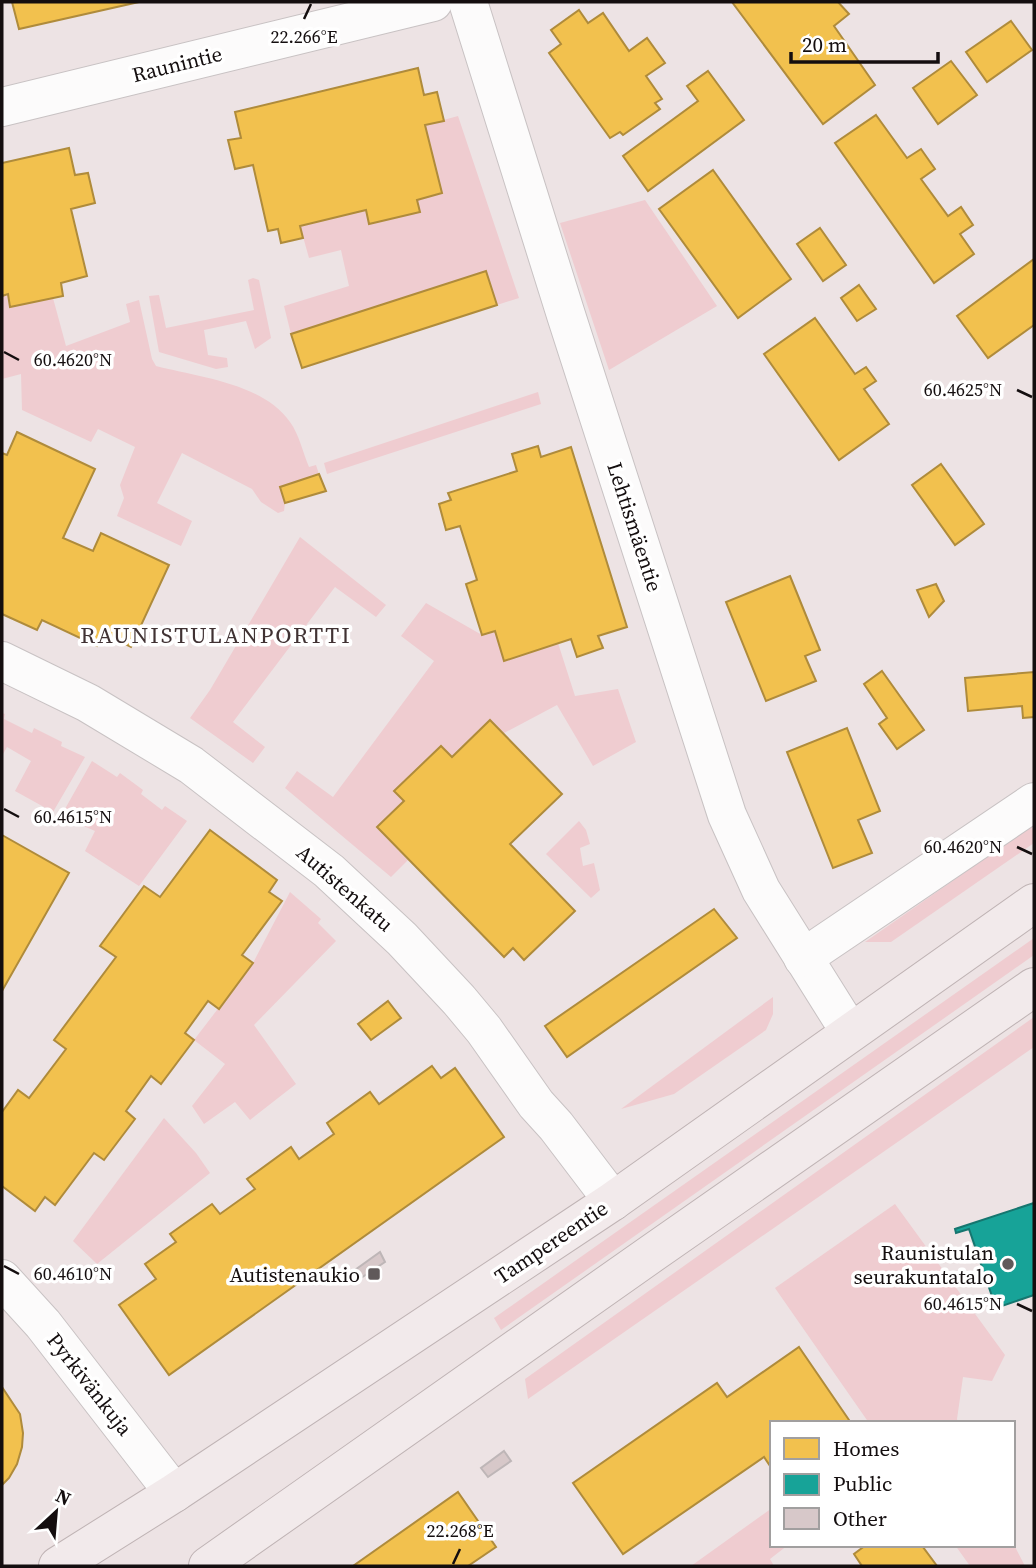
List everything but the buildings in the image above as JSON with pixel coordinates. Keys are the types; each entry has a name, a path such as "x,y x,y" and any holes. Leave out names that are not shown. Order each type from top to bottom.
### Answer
{"highway":[{"name":"Tampereentie","path":"58,1566 174,1493 613,1201 1034,903"},
{"path":"208,1566 1034,987"}],"street":[{"name":"Raunintie","path":"2,107 433,2"},
{"name":"Lehtismäentie","path":"468,2 727,815 761,890 850,1032"},
{"name":"Autistenkatu","path":"2,661 88,703 191,765 329,871 402,939 459,1000 484,1030 536,1104 613,1201"},
{"path":"803,958 1034,802"},
{"name":"Pyrkivänkuja","path":"2,1279 43,1324 174,1493"}],"shaded area":[{"path":"458,116 519,298 497,305 486,271 291,334 284,306 349,286 341,250 309,258 300,226 366,210 369,223 420,212 417,200 442,193 425,125"},
{"path":"645,200 717,306 609,370 560,223"},
{"path":"248,280 259,280 271,338 255,349 246,321 204,330 208,355 227,358 228,367 216,369 159,352 149,296 159,295 166,328 254,310"},
{"path":"8,294 11,307 53,298 66,346 130,322 126,304 139,300 152,359 156,366 210,378 264,398 290,422 309,467 316,465 319,474 280,487 285,503 284,511 278,513 261,502 252,489 182,453 157,503 192,521 181,546 117,516 124,498 120,485 135,447 98,429 91,442 22,410 21,374 2,379 2,296"},
{"path":"538,392 541,404 327,474 324,463"},
{"path":"300,537 386,605 376,617 335,587 233,722 265,747 253,763 190,718 210,690"},
{"path":"426,603 482,635 495,631 505,661 558,643 575,696 618,689 636,742 593,766 557,705 504,733 490,720 452,757 441,746 404,801 377,827 408,860 391,877 285,788 297,771 333,797 434,661 401,636"},
{"path":"2,713 5,714 4,719 32,733 34,728 62,742 61,746 85,757 53,812 15,791 31,761 7,747 2,756"},
{"path":"92,761 117,777 120,773 143,790 141,794 162,810 165,806 187,821 139,886 85,851 95,831 61,816"},
{"path":"579,821 586,830 590,844 580,848 583,866 594,863 600,890 591,898 546,854"},
{"path":"1034,824 1034,843 891,942 865,942"},
{"path":"290,892 321,919 318,923 336,941 254,1025 296,1084 250,1120 235,1102 204,1124 192,1106 225,1064 194,1040 253,963"},
{"path":"1034,938 1034,955 501,1330 494,1318"},
{"path":"773,997 773,1014 766,1030 674,1094 621,1109"},
{"path":"1034,1017 1034,1047 528,1399 525,1379"},
{"path":"164,1118 210,1173 97,1264 73,1241"},
{"path":"895,1204 1005,1355 992,1381 963,1377 958,1421 868,1421 775,1288"},
{"path":"770,1509 770,1547 785,1547 770,1559 774,1566 691,1566"},
{"path":"956,1547 1015,1547 1025,1566 970,1566"}],"place":[{"name":"Raunistulan seurakuntatalo","path":"1008,1264"},
{"name":"Autistenaukio","path":"374,1274"}],"district":[{"name":"RAUNISTULANPORTTI","path":"216,635"}]}
